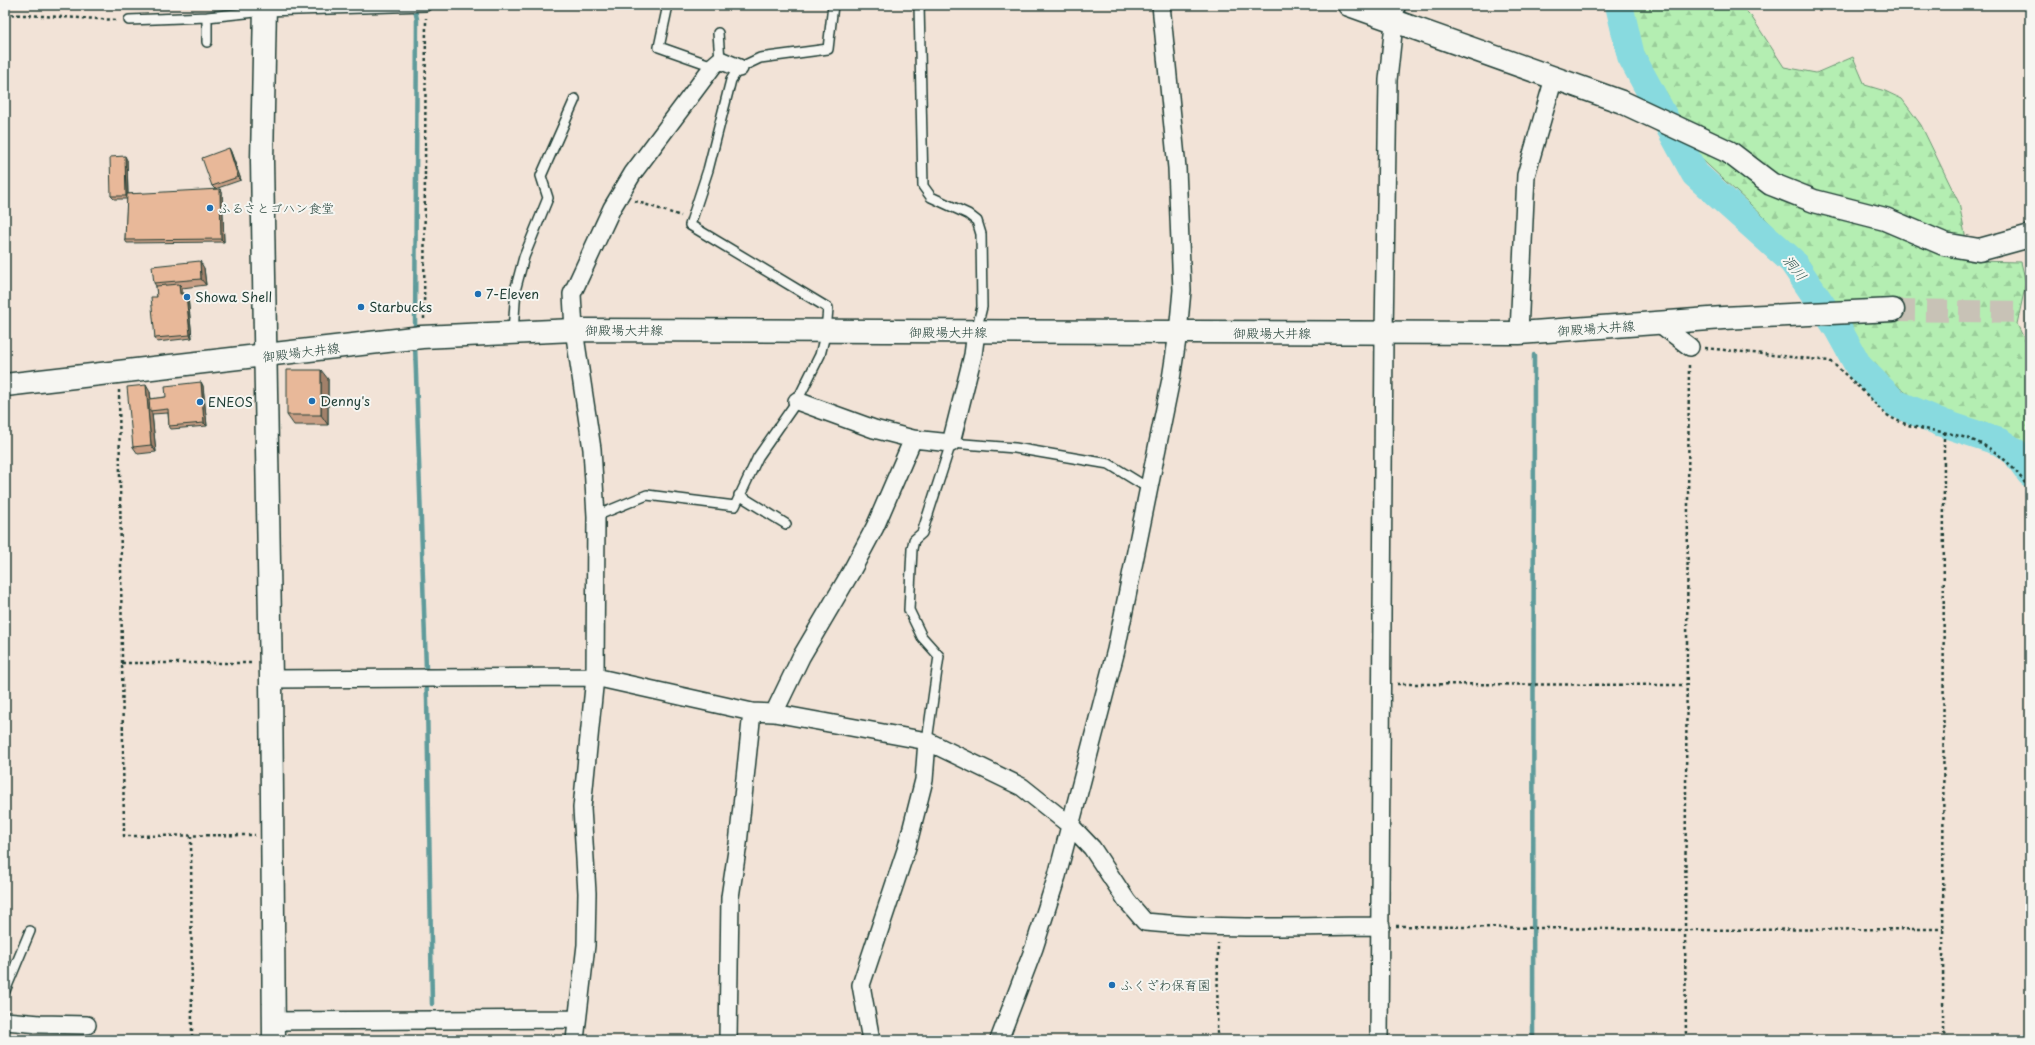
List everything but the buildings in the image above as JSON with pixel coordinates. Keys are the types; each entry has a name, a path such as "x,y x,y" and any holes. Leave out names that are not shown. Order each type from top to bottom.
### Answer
{"main road":[{"path":"1349,5 1394,12 1554,78 1622,102 1692,133 1729,152 1771,184 1814,201 1886,219 1944,244 1979,250 2030,236"},
{"path":"265,8 262,161 271,671 273,1031"},
{"name":"御殿場大井線","path":"5,385 118,374 417,338 574,330 1518,333 1660,324 1723,318 1893,310"}],"street":[{"path":"999,1040 1034,948 1071,826 1116,650 1171,379 1178,333 1182,290 1177,168 1161,5"},
{"path":"1380,1040 1384,333 1388,80 1394,12"},
{"path":"575,1040 586,937 587,893 582,808 595,677 596,516 592,449 574,330 572,294 619,196 633,173 716,63 739,68"},
{"path":"1518,333 1526,175 1554,78"},
{"path":"1660,324 1690,347"},
{"path":"797,401 874,429 913,439 951,443 973,355 976,332"},
{"path":"774,713 801,657 851,572 875,527 913,439"},
{"path":"271,671 595,677 752,712 774,713 927,741 968,759 1022,787 1071,826 1092,848 1127,901 1145,922 1218,926 1381,926"},
{"path":"728,1040 730,897 738,844 752,712"},
{"path":"871,1040 861,985 907,847 924,780 927,741"},
{"path":"273,1031 577,1019"},
{"path":"5,1021 40,1024 87,1024"}],"lane":[{"path":"668,5 659,46 716,63 718,33"},
{"path":"596,516 647,495 734,506 758,457 797,401 820,355 826,331 828,308 690,225 708,170 731,80 739,68 760,58 828,49 833,5"},
{"path":"919,5 923,186 930,197 968,214 977,221 981,234 982,307 976,332"},
{"path":"129,20 207,17 265,8 426,6"},
{"path":"207,17 207,42"},
{"path":"513,333 516,287 524,257 548,198 541,176 575,99"},
{"path":"927,741 939,656 922,638 909,610 912,549 914,540 922,533 951,443 1015,448 1109,464 1148,488"},
{"path":"739,495 786,524"},
{"path":"5,991 30,931"}],"path":[{"path":"417,338 426,6"},
{"path":"5,14 129,20"},
{"path":"619,196 691,219"},
{"path":"1686,1040 1685,930 1690,347 1830,361 1887,415 1914,428 1944,432 1981,444 1999,453 2015,469 2030,490"},
{"path":"118,374 124,836 271,835"},
{"path":"1944,432 1943,1032 1950,1040"},
{"path":"122,663 271,671"},
{"path":"1382,684 1687,685"},
{"path":"191,836 192,1040"},
{"path":"1217,1040 1218,926"},
{"path":"1381,926 1685,930 1943,929"}],"green space":[{"path":"1628,5 1740,5 1751,16 1784,67 1816,73 1853,57 1865,85 1885,91 1902,99 1921,125 1959,203 1970,261 2021,262 2026,283 2017,324 2027,345 2030,346 2030,458 2014,439 1918,402 1874,368 1809,266 1765,218 1695,153 1637,46"}],"waterway":[{"path":"414,5 417,19 415,331"},
{"name":"洞川","path":"1619,5 1631,56 1695,174 1792,261 1838,329 1859,367 1895,403 1942,423 2000,442 2015,452 2030,473"},
{"path":"415,344 427,698 432,1004"},
{"path":"1533,1040 1534,355"}],"tunnel":[{"path":"1893,310 2030,312"}],"place":[{"name":"ふるさとゴハン食堂","path":"210,208"},
{"name":"7-Eleven","path":"478,294"},
{"name":"Showa Shell","path":"187,297"},
{"name":"Starbucks","path":"361,307"},
{"name":"Denny's","path":"312,401"},
{"name":"ENEOS","path":"200,402"},
{"name":"ふくざわ保育園","path":"1112,985"}]}
